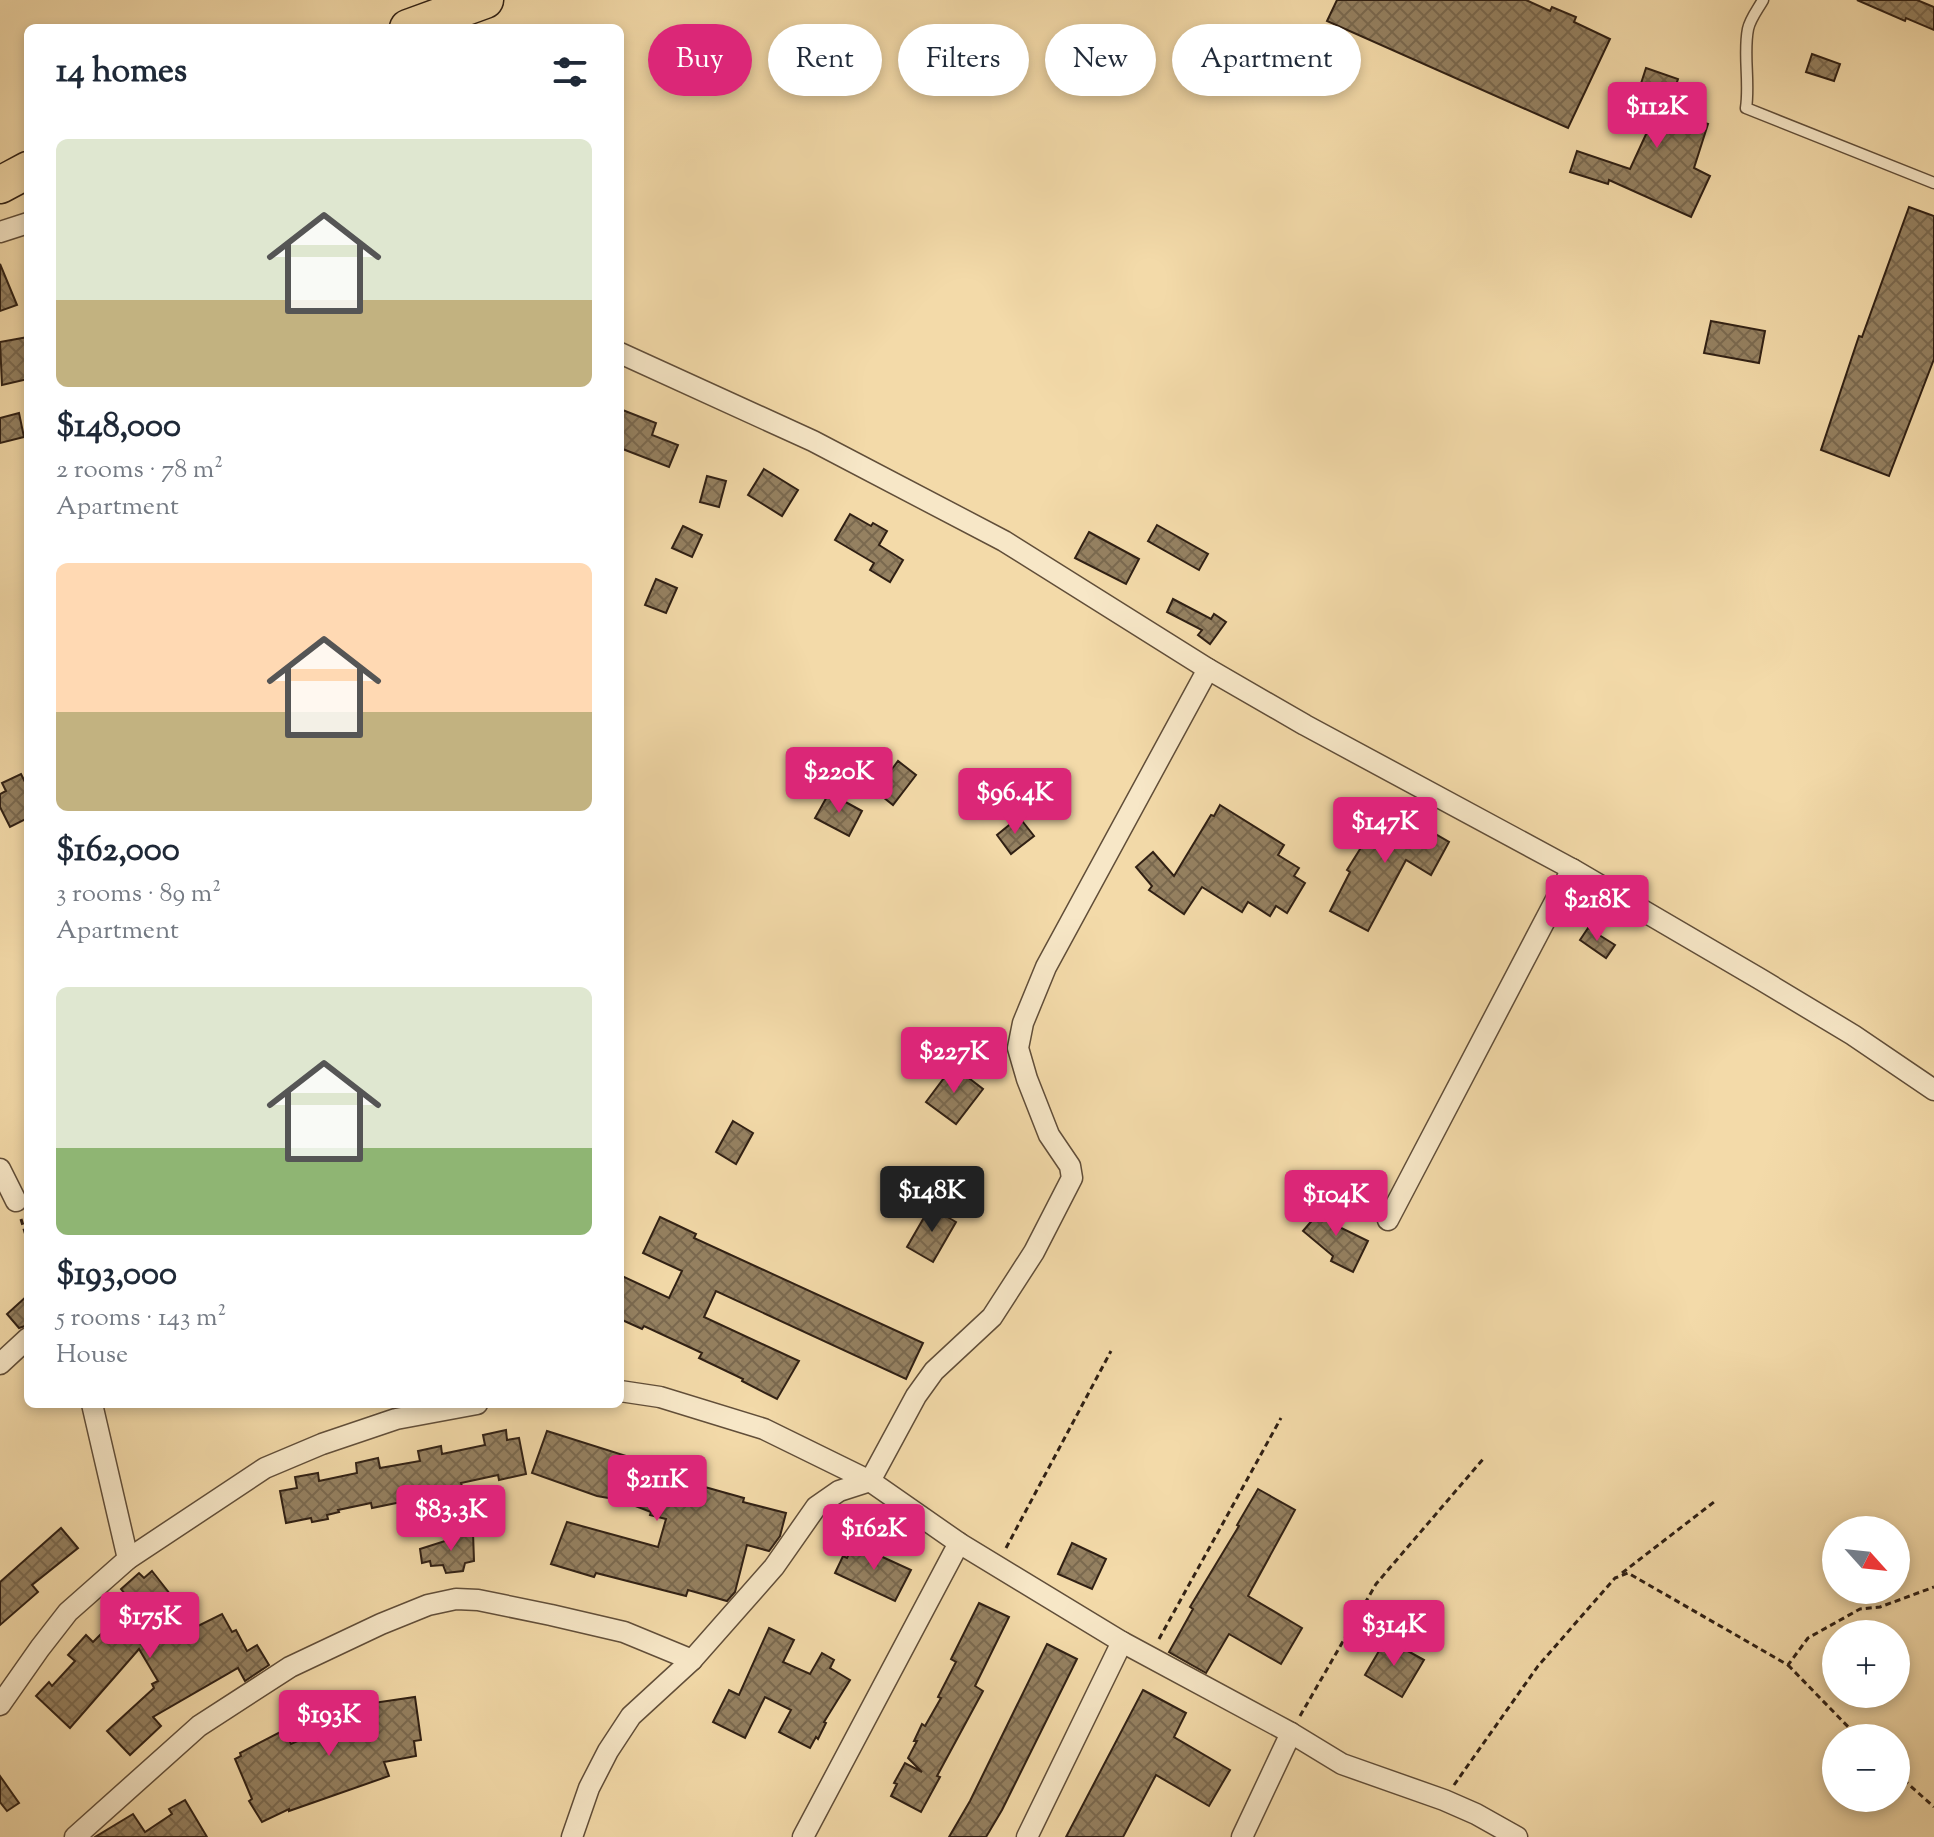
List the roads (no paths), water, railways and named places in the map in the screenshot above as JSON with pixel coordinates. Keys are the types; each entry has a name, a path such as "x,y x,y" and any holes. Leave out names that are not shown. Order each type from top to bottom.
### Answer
{"highway":[{"path":"419,24 485,0"},
{"path":"0,185 24,172"}],"street":[{"path":"0,232 24,223"},
{"path":"624,355 813,441 1004,541 1208,669 1572,869 1853,1035 1934,1090"},
{"path":"572,1837 589,1788 631,1716 692,1660 774,1567 816,1507 839,1491 870,1481 916,1396 934,1371 992,1317 1034,1252 1072,1178 1070,1166 1049,1135 1018,1048 1023,1023 1046,967 1208,669"},
{"path":"1388,1220 1572,869"},
{"path":"0,1169 16,1201"},
{"path":"0,1364 24,1342"},
{"path":"624,1392 684,1403 764,1429 870,1481 959,1543 1122,1642 1342,1764 1444,1800 1517,1837"},
{"path":"93,1408 128,1559"},
{"path":"0,1705 68,1612 128,1559 265,1468 322,1444 396,1419 455,1408"},
{"path":"803,1837 959,1543"},
{"path":"75,1837 212,1718 290,1667 428,1605 456,1599 478,1600 551,1615 624,1632 692,1660"},
{"path":"1027,1837 1122,1642"},
{"path":"1242,1837 1291,1733"}],"lane":[{"path":"1763,0 1749,27 1746,108 1934,183"}]}
